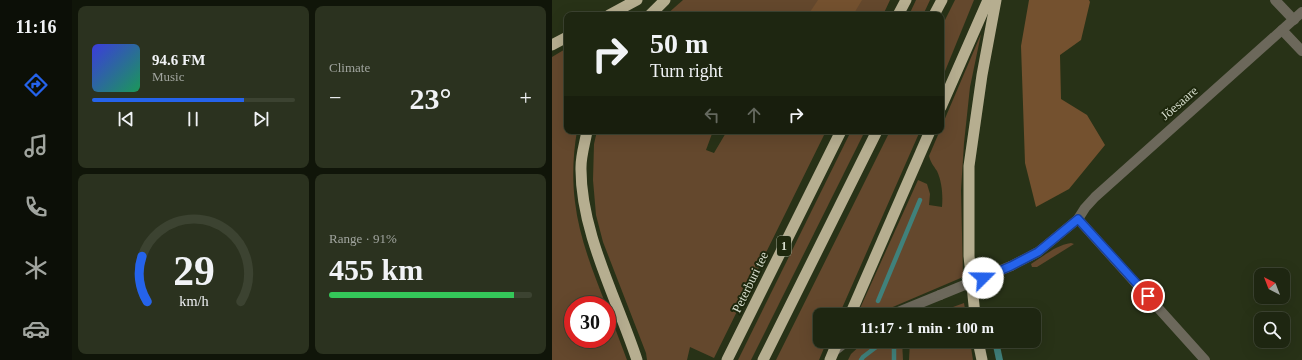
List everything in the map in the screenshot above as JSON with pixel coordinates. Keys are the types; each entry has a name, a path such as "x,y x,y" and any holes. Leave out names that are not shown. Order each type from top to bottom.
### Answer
{"highway":[{"path":"615,12 637,0"},
{"path":"653,12 665,0"},
{"path":"900,12 906,0"},
{"path":"936,12 942,0"},
{"path":"944,100 988,0"},
{"path":"973,308 969,256 970,166 982,75 996,0"},
{"path":"552,45 564,39"},
{"path":"586,134 581,166 583,201 591,237 637,360"},
{"name":"Peterburi tee","path":"727,360 840,134"},
{"path":"763,360 876,134"},
{"path":"853,308 929,134"},
{"path":"979,348 982,360"}],"street":[{"path":"1275,0 1294,20"},
{"name":"Jõesaare","path":"909,308 1011,266 1038,252 1078,219 1095,196 1302,12"},
{"path":"1282,30 1302,51"},
{"path":"1078,219 1205,360"},
{"path":"832,356 840,348"}],"shaded area":[{"path":"683,0 890,0 884,12 669,12"},
{"path":"818,0 862,0 855,12 810,12"},
{"path":"916,0 930,0 924,12 910,12"},
{"path":"955,0 974,0 944,74 944,22"},
{"path":"1029,0 1089,0 1090,2 1081,40 1060,55 1061,99 1087,115 1105,145 1069,189 1036,207 1025,163 1021,46"},
{"path":"981,34 970,87 964,143 961,190 963,277 890,308 860,308 918,180 927,184 930,194 929,205 942,207 940,180 929,156 938,134 944,134 944,121"},
{"path":"564,50 564,134 577,134 573,175 577,215 587,254 602,296 564,296 564,348 616,348 616,331 627,360 552,360 552,57"},
{"path":"596,134 712,134 706,150 714,153 725,134 825,134 714,358 690,347 687,360 647,360 646,353 603,242 596,215 593,180 594,144"},
{"path":"850,134 864,134 751,360 738,360"},
{"path":"889,134 919,134 842,308 813,308 813,348 824,348 819,360 776,360"},
{"path":"1071,243 1074,244 1037,267 1032,267 1031,264 1050,251"},
{"path":"964,303 965,308 950,308"},
{"path":"857,348 902,348 903,360 848,360 851,354"},
{"path":"910,348 971,348 973,360 909,360"}],"water":[{"path":"993,348 1000,348 1003,360 996,360"}],"waterway":[{"path":"878,301 920,200"},
{"path":"861,360 875,348"},
{"path":"894,348 894,360"}],"route":[{"path":"983,278 1038,252 1078,219 1148,296"}]}
